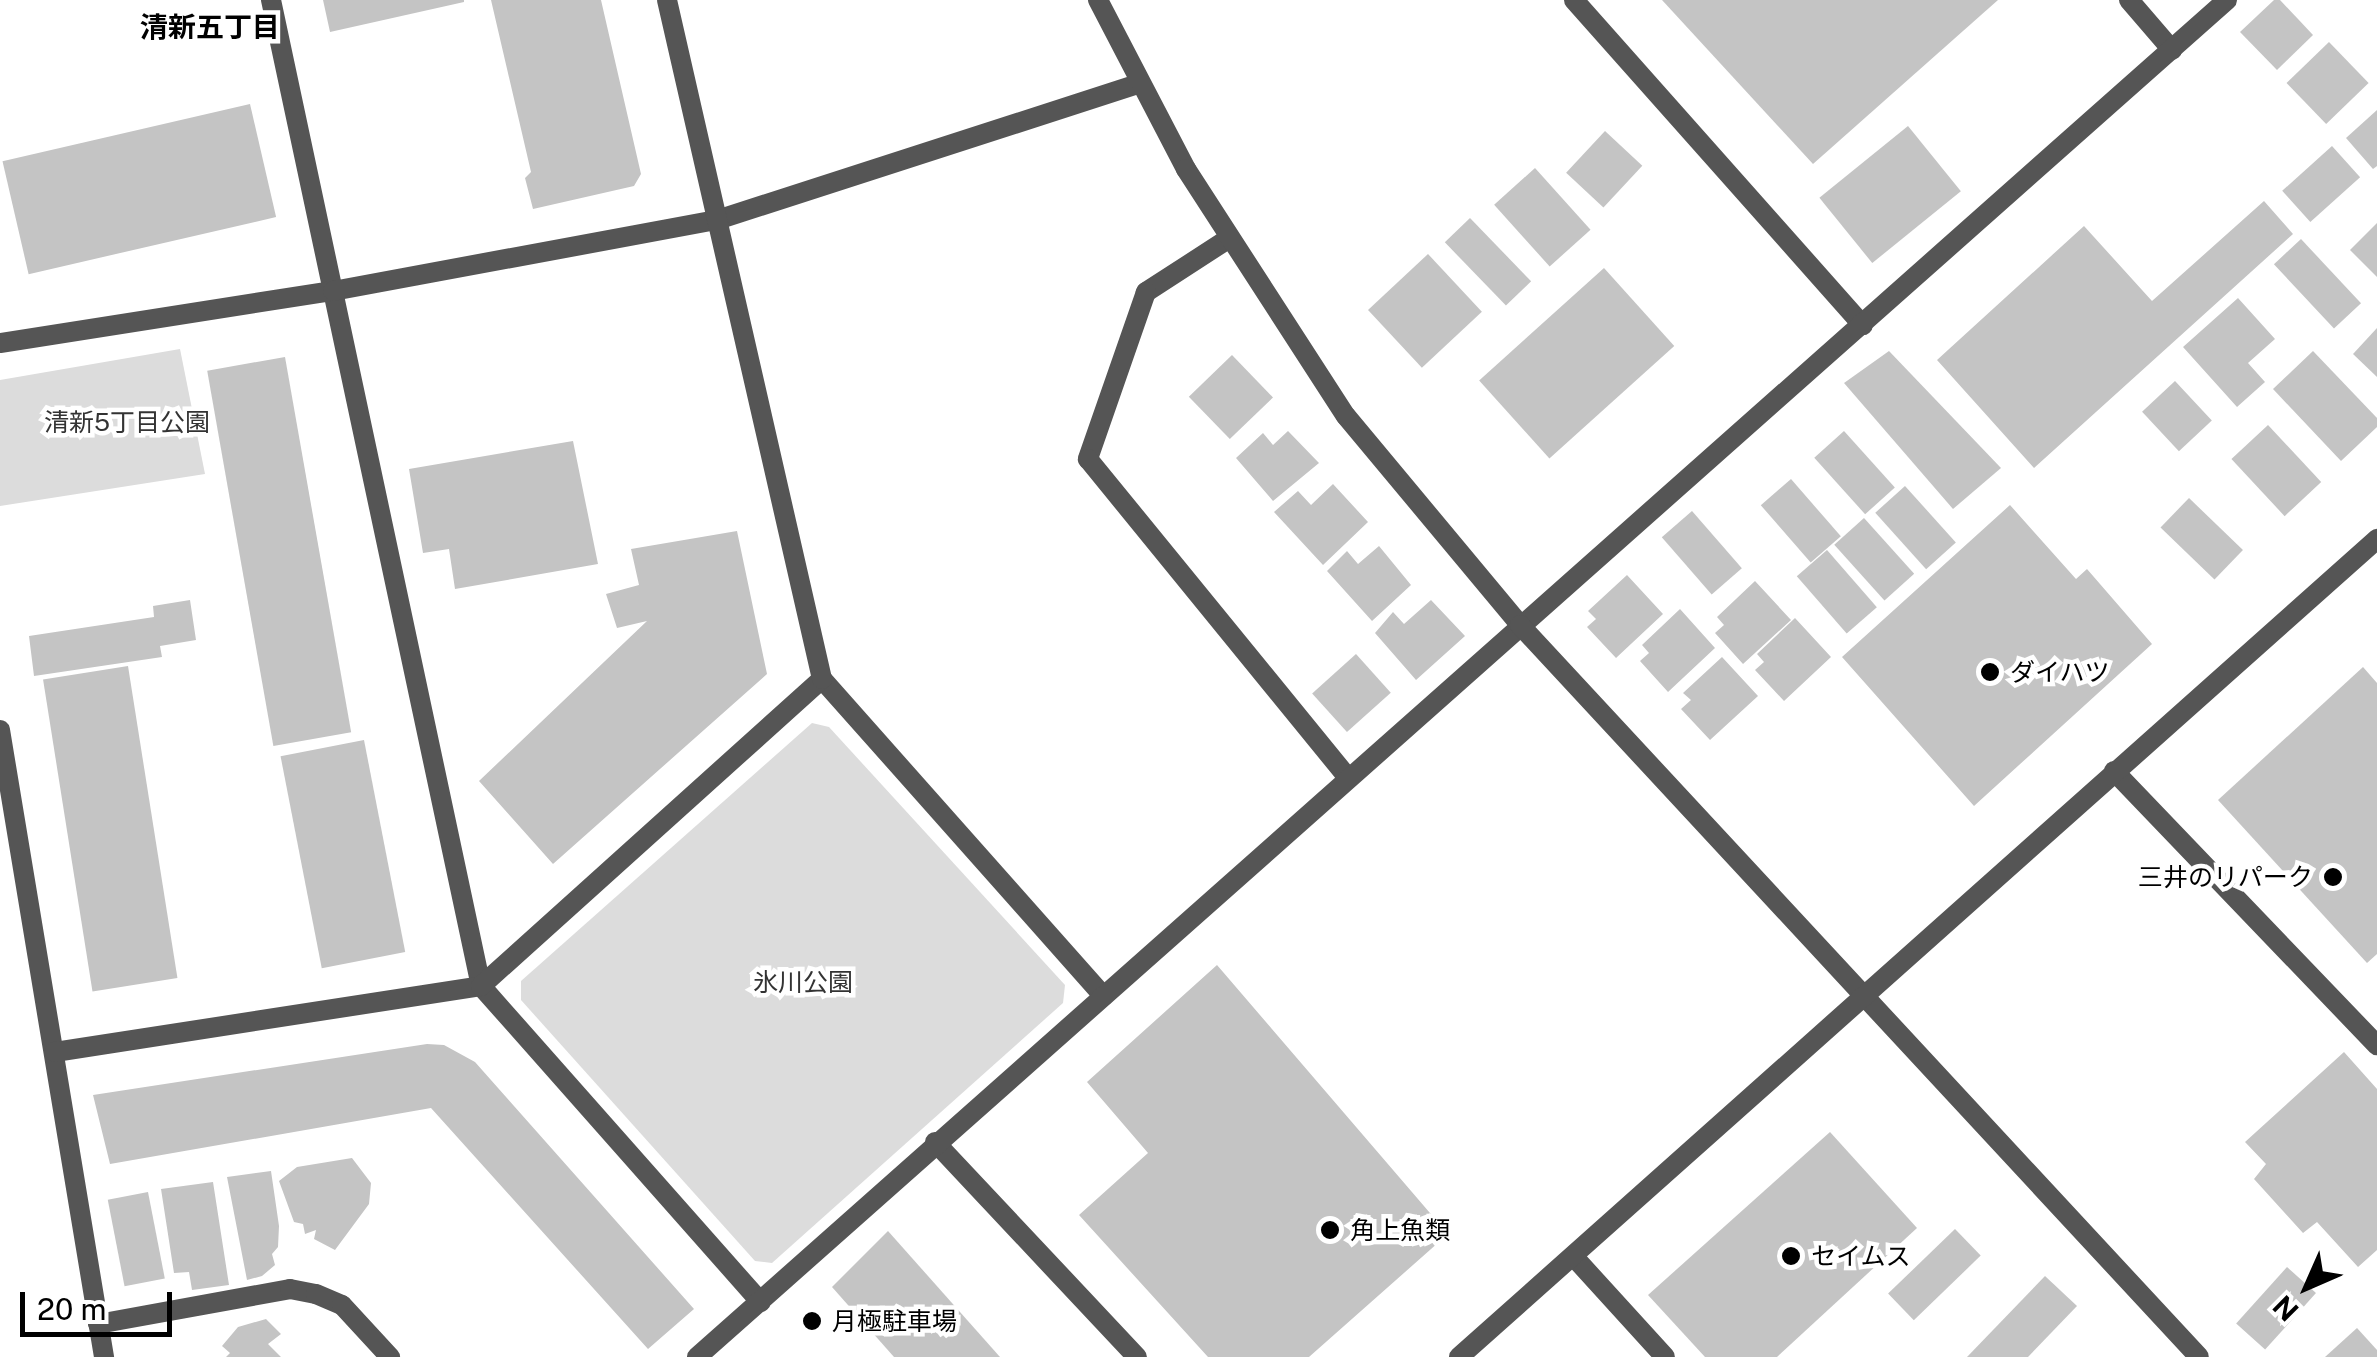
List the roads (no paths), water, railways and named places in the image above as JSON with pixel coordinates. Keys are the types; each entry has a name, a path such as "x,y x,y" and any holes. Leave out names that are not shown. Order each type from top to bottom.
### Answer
{"street":[{"path":"272,0 480,986 762,1302"},
{"path":"667,0 822,678 1103,996"},
{"path":"1098,0 1139,84 1228,239 1346,416 1520,625 2199,1357"},
{"path":"1574,0 1862,325"},
{"path":"2129,0 2172,50"},
{"path":"697,1357 2227,0"},
{"path":"0,343 332,291 717,220 1139,84"},
{"path":"1228,239 1146,292 1088,459 1347,777"},
{"path":"1459,1357 2377,540"},
{"path":"54,1052 480,986 822,678"},
{"path":"0,730 104,1357"},
{"path":"2114,771 2374,1035"},
{"path":"935,1142 1137,1357"},
{"path":"1574,1257 1665,1357"},
{"path":"98,1324 290,1289 316,1294 342,1306 390,1357"}],"place":[{"name":"ダイハツ","path":"1990,672"},
{"name":"三井のリパーク","path":"2333,877"},
{"name":"角上魚類","path":"1330,1230"},
{"name":"セイムス","path":"1791,1256"},
{"name":"月極駐車場","path":"812,1321"}],"district":[{"name":"清新五丁目","path":"210,27"}],"park label":[{"name":"清新5丁目公園","path":"127,422"},
{"name":"氷川公園","path":"803,982"}]}
